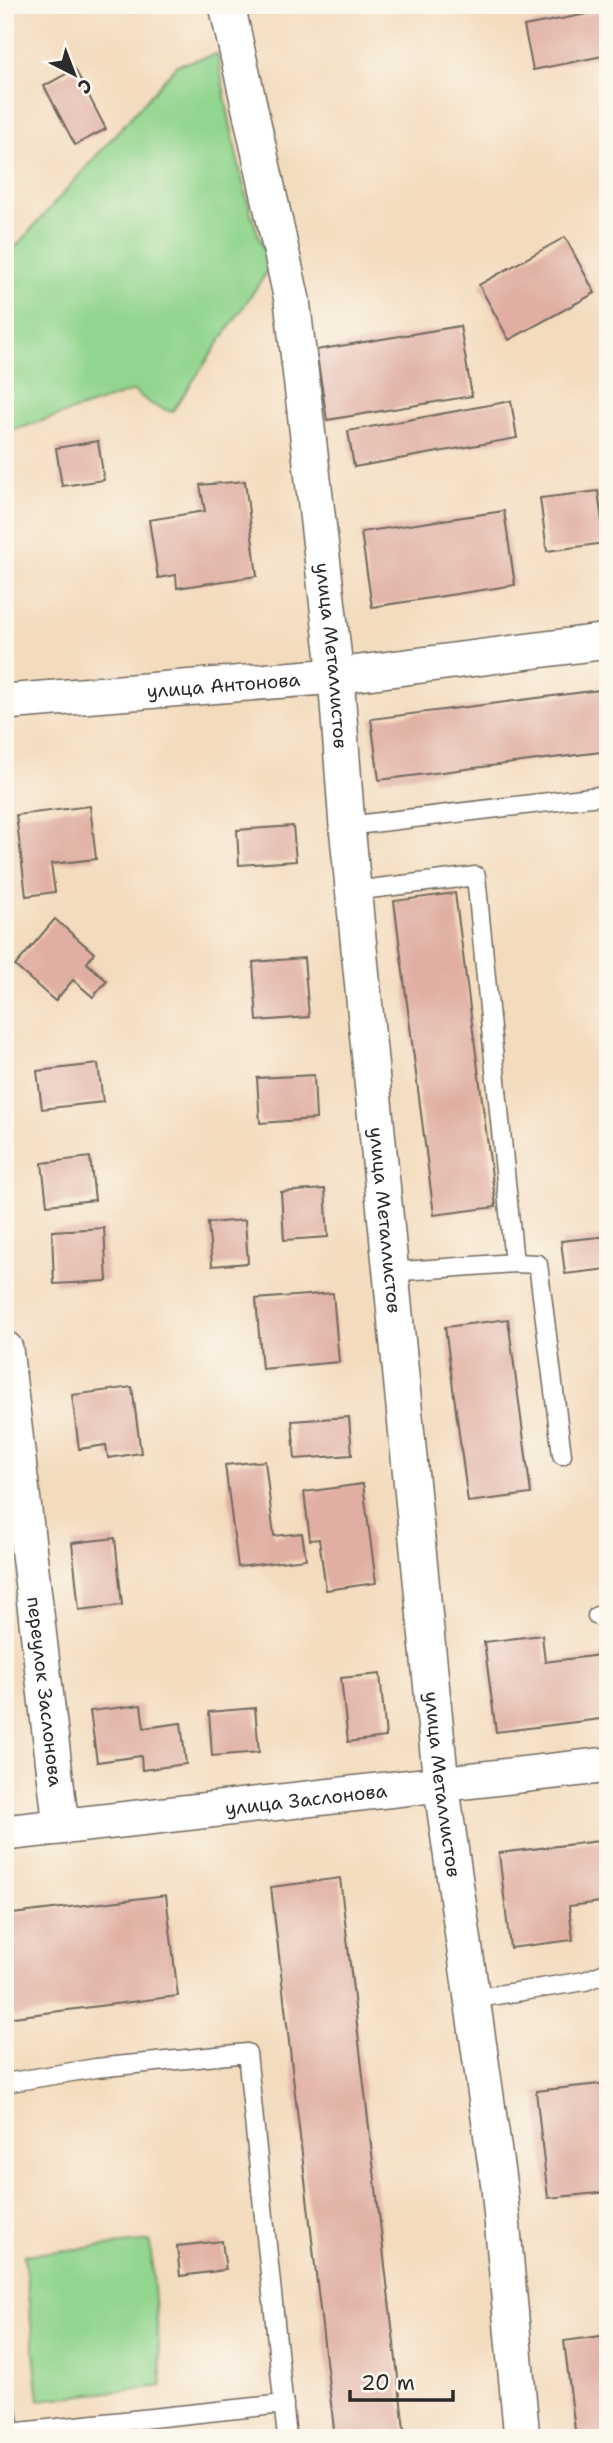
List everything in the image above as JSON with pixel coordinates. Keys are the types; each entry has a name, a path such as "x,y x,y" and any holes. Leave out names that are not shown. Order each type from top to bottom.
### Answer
{"street":[{"name":"улица Металлистов","path":"227,5 292,300 336,676 353,891 440,1783 499,2187 523,2438"},
{"name":"улица Антонова","path":"5,702 336,676 608,640"},
{"name":"переулок Заслонова","path":"5,1349 61,1826"},
{"name":"улица Заслонова","path":"5,1833 608,1765"}],"lane":[{"path":"347,827 608,795"},
{"path":"353,891 476,876 514,1263"},
{"path":"389,1272 514,1263 538,1264 562,1455"},
{"path":"471,1999 585,1981 608,1972"},
{"path":"5,2082 96,2068 247,2053 287,2438"},
{"path":"5,2392 9,2433 284,2404"}],"green space":[{"path":"217,54 244,189 271,266 172,412 153,405 133,391 5,433 5,259 177,65"},
{"path":"150,2241 162,2386 39,2400 24,2255"}],"building":[{"path":"608,10 608,55 533,70 524,26"},
{"path":"75,69 106,129 75,145 44,86"},
{"path":"565,237 595,293 509,340 479,285"},
{"path":"460,326 472,396 327,420 316,350"},
{"path":"511,401 517,438 354,467 348,431"},
{"path":"98,441 104,480 62,486 56,448"},
{"path":"245,481 257,576 177,588 176,575 158,578 149,520 205,511 200,485"},
{"path":"598,491 605,543 547,551 540,498"},
{"path":"504,511 515,585 372,607 361,532"},
{"path":"608,689 608,751 379,780 371,719"},
{"path":"90,806 96,859 51,864 55,892 26,896 16,815"},
{"path":"293,826 296,861 239,865 237,830"},
{"path":"455,893 496,1207 434,1215 394,901"},
{"path":"55,919 94,953 87,963 107,981 93,997 73,980 55,1001 15,966"},
{"path":"304,958 309,1017 257,1021 253,962"},
{"path":"98,1064 103,1102 42,1109 37,1071"},
{"path":"314,1075 316,1119 260,1123 257,1078"},
{"path":"90,1157 95,1200 47,1205 42,1163"},
{"path":"325,1189 328,1237 284,1240 281,1192"},
{"path":"245,1220 248,1263 212,1266 208,1223"},
{"path":"104,1228 107,1281 54,1284 52,1231"},
{"path":"608,1236 608,1269 565,1274 561,1241"},
{"path":"333,1293 339,1362 262,1369 256,1299"},
{"path":"508,1319 531,1494 468,1502 445,1327"},
{"path":"132,1387 141,1453 108,1458 106,1445 79,1449 72,1395"},
{"path":"349,1417 352,1455 295,1459 292,1421"},
{"path":"265,1461 274,1536 302,1533 306,1559 238,1567 225,1465"},
{"path":"363,1484 376,1583 326,1590 319,1539 310,1540 304,1492"},
{"path":"115,1538 122,1605 79,1610 72,1543"},
{"path":"542,1635 545,1662 608,1654 608,1718 496,1732 484,1642"},
{"path":"380,1674 386,1737 348,1742 341,1678"},
{"path":"141,1705 144,1728 181,1723 186,1764 142,1770 141,1756 97,1762 90,1711"},
{"path":"255,1708 259,1752 212,1756 209,1712"},
{"path":"608,1840 608,1901 569,1906 573,1940 510,1948 499,1853"},
{"path":"340,1878 405,2438 335,2438 271,1887"},
{"path":"166,1895 178,1996 5,2018 5,1915"},
{"path":"608,2083 608,2192 548,2198 536,2091"},
{"path":"222,2241 226,2270 180,2276 177,2246"},
{"path":"608,2335 608,2438 576,2438 564,2341"}]}
